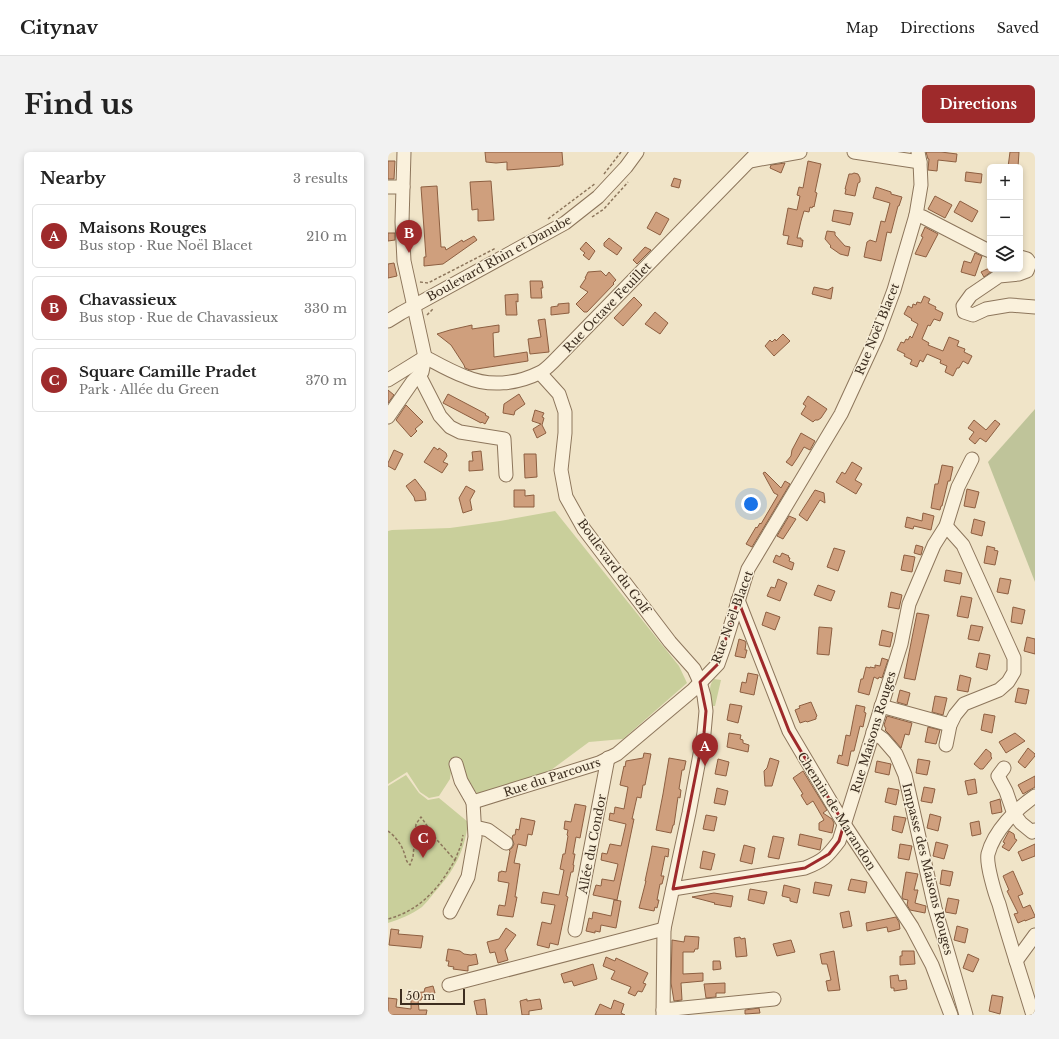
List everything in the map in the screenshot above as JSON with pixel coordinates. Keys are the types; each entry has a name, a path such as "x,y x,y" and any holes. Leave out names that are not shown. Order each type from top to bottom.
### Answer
{"street":[{"path":"388,417 413,381 422,372 424,357 404,260 402,222 404,152"},
{"name":"Boulevard Rhin et Danube","path":"388,321 565,223 598,196 626,167 637,152"},
{"path":"754,156 800,152"},
{"path":"854,152 919,157"},
{"name":"Rue Octave Feuillet","path":"424,357 467,378 484,382 504,383 522,380 540,373 553,362 754,156"},
{"name":"Rue Noël Blacet","path":"700,682 718,664 748,569 840,414 874,343 894,290 916,215 921,185 919,157"},
{"path":"388,187 403,187"},
{"path":"916,215 923,217 987,250"},
{"path":"1023,258 1027,259 1030,263 1027,271 1019,274 999,276 971,295 963,306 964,312 972,315 986,309 1010,305 1035,307"},
{"path":"388,380 424,357"},
{"name":"Boulevard du Golf","path":"540,373 559,394 565,412 565,432 561,470 566,497 584,529 670,642 694,669 700,682"},
{"path":"419,375 440,416 450,427 460,432 504,439 506,475"},
{"name":"Rue Maisons Rouges","path":"673,888 805,868 820,862 829,854 839,841 901,644 909,604 934,545 946,526 958,487 972,459"},
{"path":"946,526 963,545 1014,658 1014,672 1008,682 999,690 964,704 955,715 950,725 946,745"},
{"name":"Chemin de Marandon","path":"738,600 788,731 844,824 912,927 932,965 951,1015"},
{"path":"700,682 706,711 704,733 689,814 664,929 663,1012 774,999"},
{"name":"Rue du Parcours","path":"473,802 599,763 617,754 700,682"},
{"path":"881,706 950,725"},
{"name":"Impasse des Maisons Rouges","path":"873,732 883,739 896,754 905,775 935,908 966,1015"},
{"name":"Allée du Condor","path":"575,930 608,758"},
{"path":"450,912 468,876 475,837 473,802 461,781 456,764"},
{"path":"1004,768 998,776 1006,791 1014,814 1021,823 1032,832 1035,830"},
{"path":"1032,1012 991,879 988,856 995,837 1009,818 1035,796"},
{"path":"475,827 488,830 506,843"},
{"path":"449,985 664,929"},
{"path":"1016,961 1035,934"}],"path":[{"path":"603,175 621,152"},
{"path":"543,223 598,181"},
{"path":"409,285 416,282 428,283 496,248"},
{"path":"388,832 391,833 403,849 407,863 410,865 413,857 416,824 420,817 437,840 455,860 444,878 430,895 419,905 400,916 388,919"}],"highlighted area":[{"path":"738,600 789,731 844,824 839,841 829,854 805,868 673,889 704,733 706,711 700,682 718,664"}],"green space":[{"path":"1035,409 1035,582 988,462"},
{"path":"555,511 679,666 687,683 623,739 589,742 547,773 477,794 460,766 452,765 450,779 439,796 429,798 420,792 407,772 388,784 388,531 450,528"},
{"path":"714,679 721,680 715,706 712,706 710,689"},
{"path":"406,775 419,793 428,800 439,798 468,822 461,851 453,869 441,885 422,907 388,923 388,786"}],"building":[{"path":"485,152 562,152 563,165 507,170 507,162 486,162"},
{"path":"926,152 957,154 956,162 938,160 937,171 928,170 929,159"},
{"path":"1010,152 1019,152 1018,164 1008,164"},
{"path":"388,161 395,161 394,179 388,179"},
{"path":"808,161 821,164 815,192 817,193 814,207 810,207 809,212 804,211 797,238 801,238 801,240 803,240 802,247 787,244 789,236 783,235 788,208 797,210 800,196 797,195 799,187 803,188"},
{"path":"785,163 781,173 770,168 771,165"},
{"path":"966,172 982,174 981,183 965,181"},
{"path":"849,174 858,174 860,178 855,196 845,194"},
{"path":"674,178 681,180 679,188 671,186"},
{"path":"491,181 494,220 478,221 478,209 472,210 470,182"},
{"path":"437,186 441,247 445,247 446,250 462,240 463,242 474,236 477,240 443,264 424,266 424,257 426,257 421,187"},
{"path":"876,187 902,197 891,233 887,232 881,261 864,257 867,242 870,240 876,242 881,221 885,222 890,203 873,198"},
{"path":"935,196 952,205 945,218 928,209"},
{"path":"960,201 978,211 972,222 954,212"},
{"path":"834,210 853,213 850,225 832,221"},
{"path":"656,212 669,219 660,235 647,228"},
{"path":"925,227 938,234 926,257 915,254 923,237 921,236"},
{"path":"827,231 835,232 835,235 845,246 850,247 848,256 840,254 830,247 831,246 825,239"},
{"path":"388,233 395,233 395,240 388,241"},
{"path":"609,238 622,248 617,255 604,246 604,243"},
{"path":"586,242 595,251 589,260 583,255 585,253 580,249"},
{"path":"645,247 651,250 637,264 633,260"},
{"path":"975,253 982,256 975,276 961,272 964,261 971,263"},
{"path":"394,263 397,276 388,278 388,264"},
{"path":"987,269 987,272 991,272 984,277 981,272"},
{"path":"601,271 606,276 609,272 616,280 613,283 614,284 587,312 584,312 576,304 588,292 580,287 588,272"},
{"path":"530,281 542,281 542,298 531,298"},
{"path":"814,287 828,290 833,287 831,299 812,294"},
{"path":"518,294 518,302 516,301 517,315 506,315 505,295"},
{"path":"924,296 930,299 928,303 943,313 940,321 934,319 930,326 928,325 922,339 929,343 928,345 943,351 949,337 959,341 957,346 965,349 964,352 972,356 968,364 963,361 953,376 945,372 947,366 940,363 941,360 927,354 923,362 920,360 917,367 910,364 912,360 897,350 901,342 904,343 910,336 912,338 918,324 904,314 908,306 912,308 913,304 916,305 917,302 921,303"},
{"path":"634,297 642,305 623,326 614,318"},
{"path":"569,303 569,313 551,315 551,307 558,306 558,304"},
{"path":"655,312 668,323 660,334 645,324"},
{"path":"545,319 549,352 530,354 528,339 541,337 538,320"},
{"path":"472,325 472,329 499,325 499,332 493,333 494,357 527,352 528,361 470,370 465,368 451,345 437,334"},
{"path":"783,334 790,341 774,356 765,346 770,340 772,342 775,339 776,341"},
{"path":"388,390 394,395 388,403"},
{"path":"448,394 486,414 485,415 489,417 485,424 443,403"},
{"path":"519,394 525,404 515,411 514,415 503,413 504,404"},
{"path":"808,396 827,409 821,418 813,422 801,414 806,406 803,404"},
{"path":"406,405 423,422 415,429 417,431 411,437 396,420"},
{"path":"535,410 544,413 542,417 544,418 542,425 546,433 537,438 533,429 541,424 532,421"},
{"path":"974,420 986,430 995,420 1000,424 986,442 980,438 975,444 969,439 974,432 968,428"},
{"path":"801,433 815,441 810,450 804,447 792,466 786,462 791,456 792,450"},
{"path":"434,447 438,450 439,448 446,453 447,456 443,462 448,464 442,473 424,462"},
{"path":"394,450 403,454 395,470 388,466"},
{"path":"481,451 483,470 469,471 469,461 473,461 472,452"},
{"path":"524,454 536,454 537,477 525,478"},
{"path":"852,462 862,468 855,480 862,484 856,494 836,482 842,472 845,474"},
{"path":"942,465 953,467 940,510 931,508 935,484 938,484"},
{"path":"765,472 781,488 785,481 790,484 752,547 746,544 756,527 757,528 760,523 761,524 778,495 774,493 763,473"},
{"path":"415,479 425,492 426,500 415,501 414,497 406,486"},
{"path":"466,486 475,491 470,500 472,510 463,513 459,498"},
{"path":"967,489 979,492 975,508 964,506"},
{"path":"514,490 525,490 525,496 534,495 534,507 514,507"},
{"path":"815,490 824,493 825,503 820,500 807,521 799,515"},
{"path":"923,513 934,516 931,530 914,526 913,529 905,527 907,517 922,521"},
{"path":"789,516 796,519 783,539 777,536"},
{"path":"974,519 985,522 982,536 971,533"},
{"path":"916,545 923,547 921,555 914,553"},
{"path":"987,546 995,548 994,550 998,551 995,565 984,563"},
{"path":"834,548 845,551 838,571 827,567"},
{"path":"782,553 789,556 789,561 794,563 792,570 773,562 776,555 780,557"},
{"path":"904,555 915,557 912,572 901,570"},
{"path":"946,570 962,573 960,584 944,581"},
{"path":"1000,578 1011,580 1008,594 997,592"},
{"path":"778,579 787,583 780,601 767,596 771,587 775,588"},
{"path":"818,585 835,591 831,601 814,595"},
{"path":"891,592 902,595 899,609 888,607"},
{"path":"961,596 972,598 968,618 957,616"},
{"path":"1013,607 1025,610 1022,624 1011,622"},
{"path":"766,612 780,617 775,630 762,625"},
{"path":"917,613 929,615 915,680 904,678"},
{"path":"971,625 983,627 979,641 968,639"},
{"path":"819,627 832,628 829,655 817,654"},
{"path":"882,630 893,633 890,647 879,645"},
{"path":"1027,637 1035,639 1035,654 1024,651"},
{"path":"739,639 745,641 746,643 745,650 747,650 745,658 735,656"},
{"path":"979,653 990,655 987,670 976,667"},
{"path":"882,658 888,660 882,678 879,677 878,679 874,677 869,695 858,692 866,667 875,668 875,665 880,666"},
{"path":"748,673 758,675 754,695 740,692 742,682 746,683"},
{"path":"960,675 971,678 968,692 957,690"},
{"path":"1018,688 1029,690 1026,704 1015,702"},
{"path":"900,690 910,693 907,705 897,702"},
{"path":"935,696 947,698 943,715 932,712"},
{"path":"811,702 817,716 816,719 800,723 795,710 800,708 799,706"},
{"path":"730,704 742,706 738,723 727,720"},
{"path":"856,705 865,707 864,712 866,713 863,727 860,726 854,751 851,751 848,766 837,763 839,755 842,756 846,735 850,736"},
{"path":"984,714 995,716 992,733 981,730"},
{"path":"887,716 912,723 909,735 905,734 901,748 885,730 884,725"},
{"path":"928,727 940,730 936,744 925,742"},
{"path":"729,733 741,735 740,739 743,740 743,743 749,745 748,752 727,747"},
{"path":"1015,733 1025,741 1006,753 999,742"},
{"path":"1028,748 1035,754 1035,756 1025,768 1018,762"},
{"path":"986,749 991,753 992,758 983,769 980,769 974,764"},
{"path":"644,753 651,754 641,798 637,797 632,819 634,819 617,900 593,895 596,885 601,886 602,879 614,881 618,864 601,860 602,853 607,854 610,844 621,846 626,824 609,820 610,813 614,814 615,807 624,809 628,787 620,785 626,761 643,758"},
{"path":"669,758 686,761 684,770 682,770 679,789 681,790 680,798 678,797 674,825 671,833 656,830"},
{"path":"770,758 779,761 772,786 765,786 764,771 767,768"},
{"path":"718,759 729,762 726,776 715,774"},
{"path":"918,759 930,761 927,775 916,773"},
{"path":"877,761 891,764 889,775 875,772"},
{"path":"803,771 827,810 823,813 832,819 834,823 832,833 819,830 819,823 824,820 813,801 807,805 801,795 803,794 793,778"},
{"path":"1035,776 1035,787 1023,794 1018,785"},
{"path":"975,779 977,793 968,795 965,781"},
{"path":"924,787 935,789 932,803 921,801"},
{"path":"717,788 728,791 725,805 714,803"},
{"path":"888,788 899,790 896,805 885,802"},
{"path":"1000,799 1002,812 992,814 990,802"},
{"path":"575,804 586,806 580,838 576,837 573,854 575,854 573,872 571,872 566,896 568,897 558,945 550,943 549,948 537,945 542,922 551,924 555,905 541,903 543,892 559,895 564,870 560,869 563,854 565,854 568,836 568,830 564,829 565,821 571,822"},
{"path":"930,814 941,817 938,831 927,828"},
{"path":"706,815 717,817 714,831 703,829"},
{"path":"894,816 906,818 902,833 892,830"},
{"path":"521,818 535,821 532,835 528,834 526,846 518,844 514,863 520,864 515,897 517,897 513,917 497,915 499,905 505,906 509,883 498,881 499,872 506,872 509,850 514,844 512,838 513,835 515,835 516,829 519,830"},
{"path":"979,821 981,834 972,836 970,823"},
{"path":"1009,831 1014,834 1015,839 1017,840 1009,851 1002,847"},
{"path":"800,834 822,839 820,850 798,845"},
{"path":"773,836 784,838 779,859 768,857"},
{"path":"936,842 948,845 944,859 933,856"},
{"path":"900,844 912,846 909,860 898,858"},
{"path":"1035,844 1035,856 1022,861 1018,852"},
{"path":"744,845 755,848 752,864 740,861"},
{"path":"652,846 669,849 668,857 665,856 661,876 664,876 662,884 660,884 657,900 659,900 657,908 655,907 654,911 639,908 646,881"},
{"path":"703,851 715,854 711,870 700,868"},
{"path":"942,870 953,872 950,886 940,884"},
{"path":"1013,871 1023,894 1018,896 1023,908 1030,905 1035,916 1018,923 1014,914 1018,913 1007,891 1009,890 1003,876"},
{"path":"906,872 918,874 914,890 918,890 915,903 926,906 925,913 910,910 907,905 908,900 903,899 902,897"},
{"path":"851,879 867,882 865,893 848,890"},
{"path":"815,882 832,885 829,896 813,893"},
{"path":"784,885 800,889 797,903 790,901 790,898 782,896"},
{"path":"750,889 767,892 764,904 748,900"},
{"path":"714,893 733,896 731,907 714,904 715,903 692,897"},
{"path":"948,898 959,900 956,914 945,912"},
{"path":"614,900 621,901 616,928 601,925 600,932 595,931 595,933 586,931 589,918 592,919 593,912 611,916"},
{"path":"849,911 852,926 843,928 840,913"},
{"path":"896,917 899,922 900,929 888,932 887,927 867,931 866,923"},
{"path":"957,926 968,929 965,943 954,940"},
{"path":"506,928 516,935 505,950 508,960 498,963 495,952 490,953 487,942 499,939"},
{"path":"391,929 399,930 398,934 423,936 421,948 389,945"},
{"path":"685,936 699,937 698,949 695,949 694,952 683,952 683,974 703,973 703,981 681,983 682,1000 674,1001 671,983 672,940 684,942"},
{"path":"740,937 741,939 745,938 747,956 736,957 734,938"},
{"path":"791,940 795,952 777,956 773,944"},
{"path":"448,949 460,951 464,954 476,954 478,964 468,966 468,971 453,969 454,967 448,966 449,961 446,961"},
{"path":"834,951 840,990 828,991 826,981 831,980 827,964 822,964 820,954"},
{"path":"902,951 914,951 915,964 900,965 900,956 902,956"},
{"path":"968,954 979,959 973,972 963,968"},
{"path":"606,957 615,961 616,958 648,973 643,983 646,984 642,992 638,991 635,996 628,993 631,987 611,979 615,971 603,966"},
{"path":"713,961 720,961 721,969 713,970"},
{"path":"593,964 597,979 574,986 572,981 564,983 561,974"},
{"path":"898,975 899,981 906,980 907,989 894,991 894,988 891,988 890,976"},
{"path":"725,983 725,993 716,993 716,997 706,998 704,984"},
{"path":"433,986 435,993 424,997 424,994 421,1000 418,1000 419,1010 427,1010 426,1015 388,1015 388,998 397,999 396,1007 411,1009 411,993 424,992 425,988"},
{"path":"992,995 1003,997 1000,1014 989,1011"},
{"path":"485,999 487,1015 477,1015 474,1001"},
{"path":"527,999 527,1001 540,999 542,1009 529,1011 529,1015 522,1015 520,1001"},
{"path":"614,1000 624,1004 621,1013 625,1015 595,1015 600,1004 611,1009"},
{"path":"759,1008 760,1013 745,1014 745,1010"}],"place":[{"name":"Chavassieux","path":"409,253"},
{"name":"Maisons Rouges","path":"705,766"},
{"name":"Square Camille Pradet","path":"423,858"}]}
